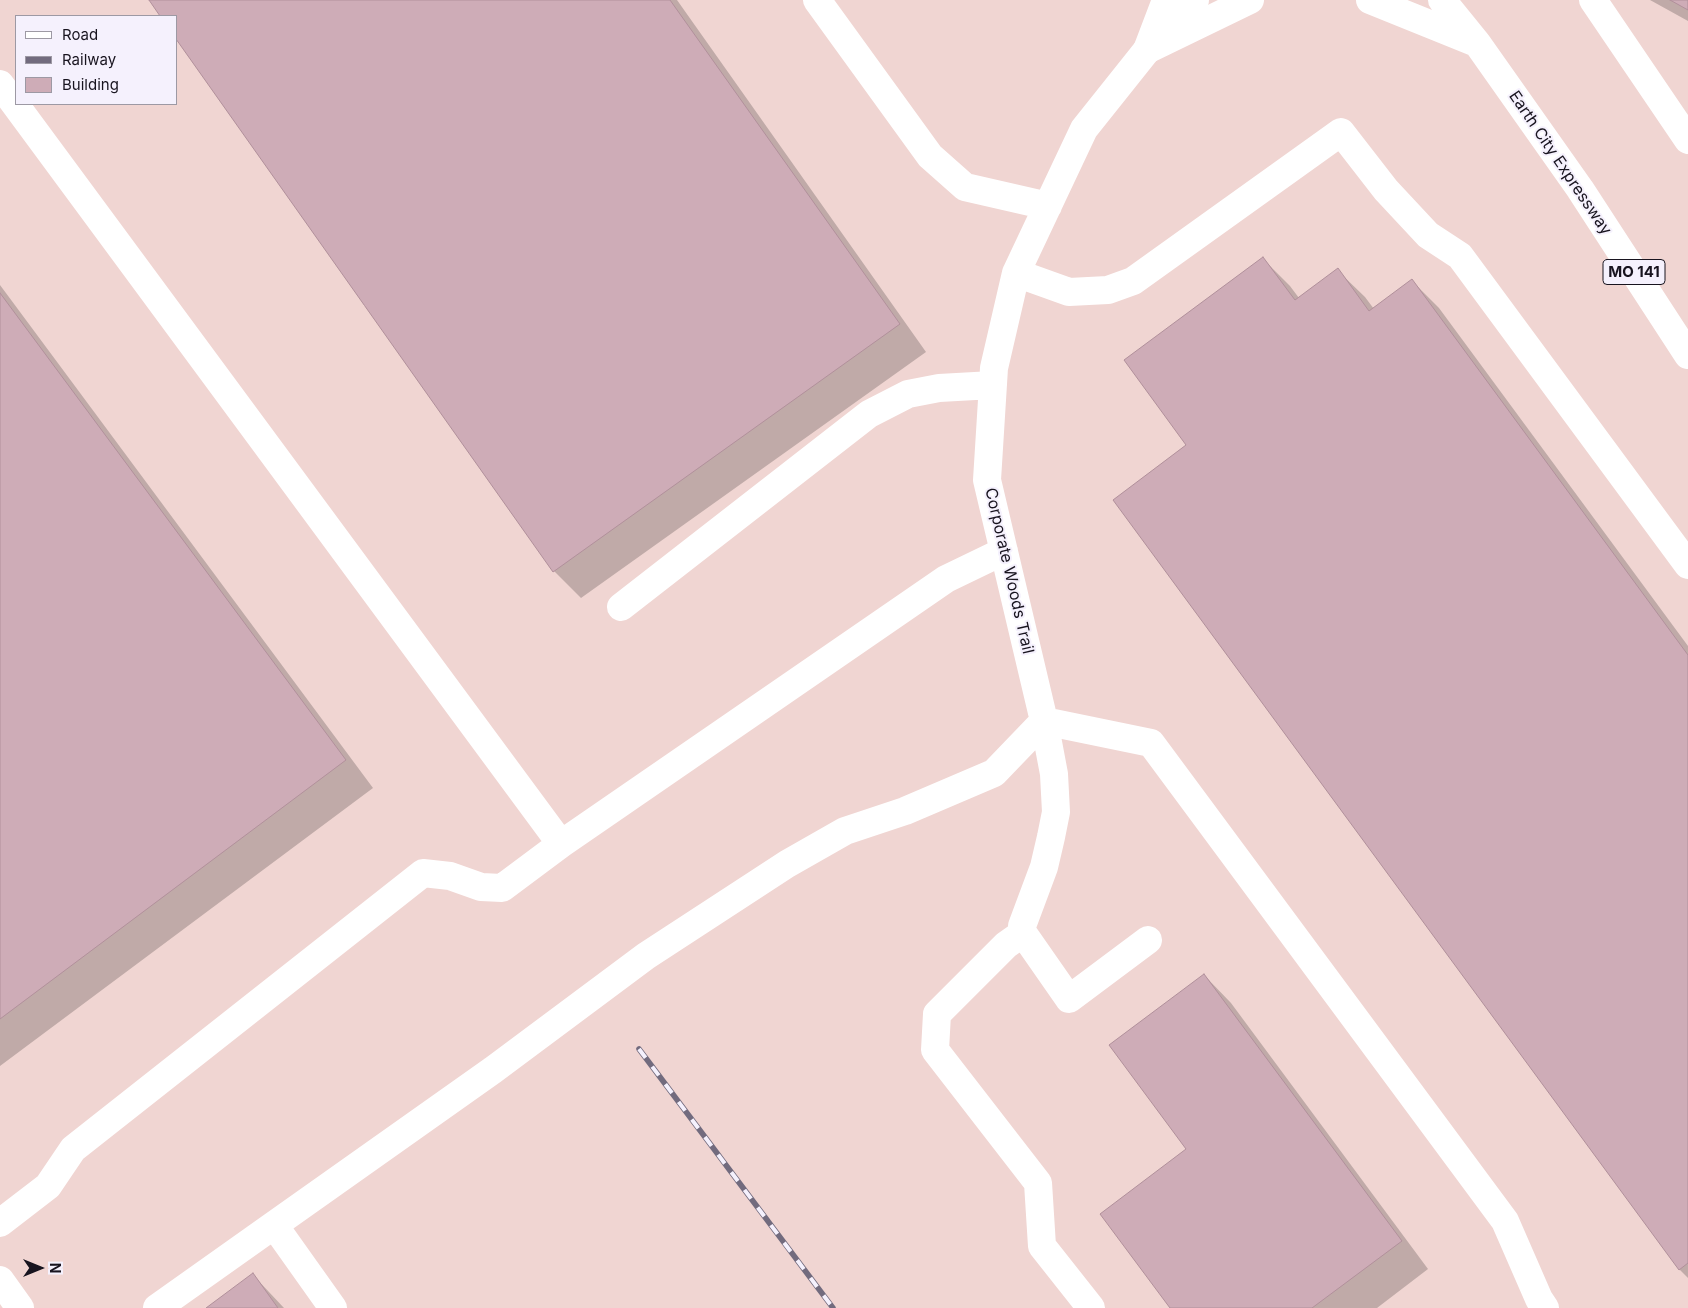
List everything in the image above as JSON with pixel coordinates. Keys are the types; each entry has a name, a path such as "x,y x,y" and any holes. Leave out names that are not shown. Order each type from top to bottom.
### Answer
{"main road":[{"path":"817,0 930,156 965,187 1048,206"},
{"path":"1147,50 1166,0"},
{"name":"Corporate Woods Trail","path":"1023,933 1022,926 1044,867 1056,812 1054,774 1044,720 987,480 994,368 1016,272 1084,129 1147,50 1195,0"},
{"path":"1147,50 1250,0"},
{"path":"1370,0 1477,43"},
{"name":"Earth City Expressway","path":"1442,0 1477,43 1580,189 1688,355"},
{"path":"1464,0 1477,43"},
{"path":"1593,0 1688,140"},
{"path":"0,84 15,104"},
{"path":"16,105 561,844"},
{"path":"1016,272 1069,292 1108,290 1133,281 1342,132 1386,190 1428,236 1460,256 1688,565"},
{"path":"621,607 869,414 908,394 939,388 993,385"},
{"path":"0,1223 48,1186 73,1149 423,873 450,876 481,887 502,888 561,844 946,579 1004,551"},
{"path":"156,1308 493,1070 646,956 787,864 845,831 905,811 994,773 1044,720 1151,743 1505,1222 1539,1299 1545,1308"},
{"path":"1091,1308 1042,1246 1038,1183 935,1050 937,1014 1006,945 1023,933 1069,999 1148,940"},
{"path":"274,1225 333,1308"},
{"path":"0,1280 20,1308"}],"shaded area":[{"path":"0,0 1688,0 1688,1308 0,1308"}],"building":[{"path":"149,0 670,0 900,324 553,572 178,42 178,15 159,15"},
{"path":"1670,0 1688,0 1688,10"},
{"path":"1263,257 1295,300 1338,268 1369,311 1412,279 1688,655 1688,1263 1679,1270 1113,500 1186,445 1124,360"},
{"path":"0,293 346,760 0,1019"},
{"path":"1204,974 1402,1241 1312,1308 1170,1308 1100,1214 1186,1149 1109,1045"},
{"path":"253,1273 278,1308 206,1308"}],"railway":[{"path":"639,1049 833,1308"}]}
